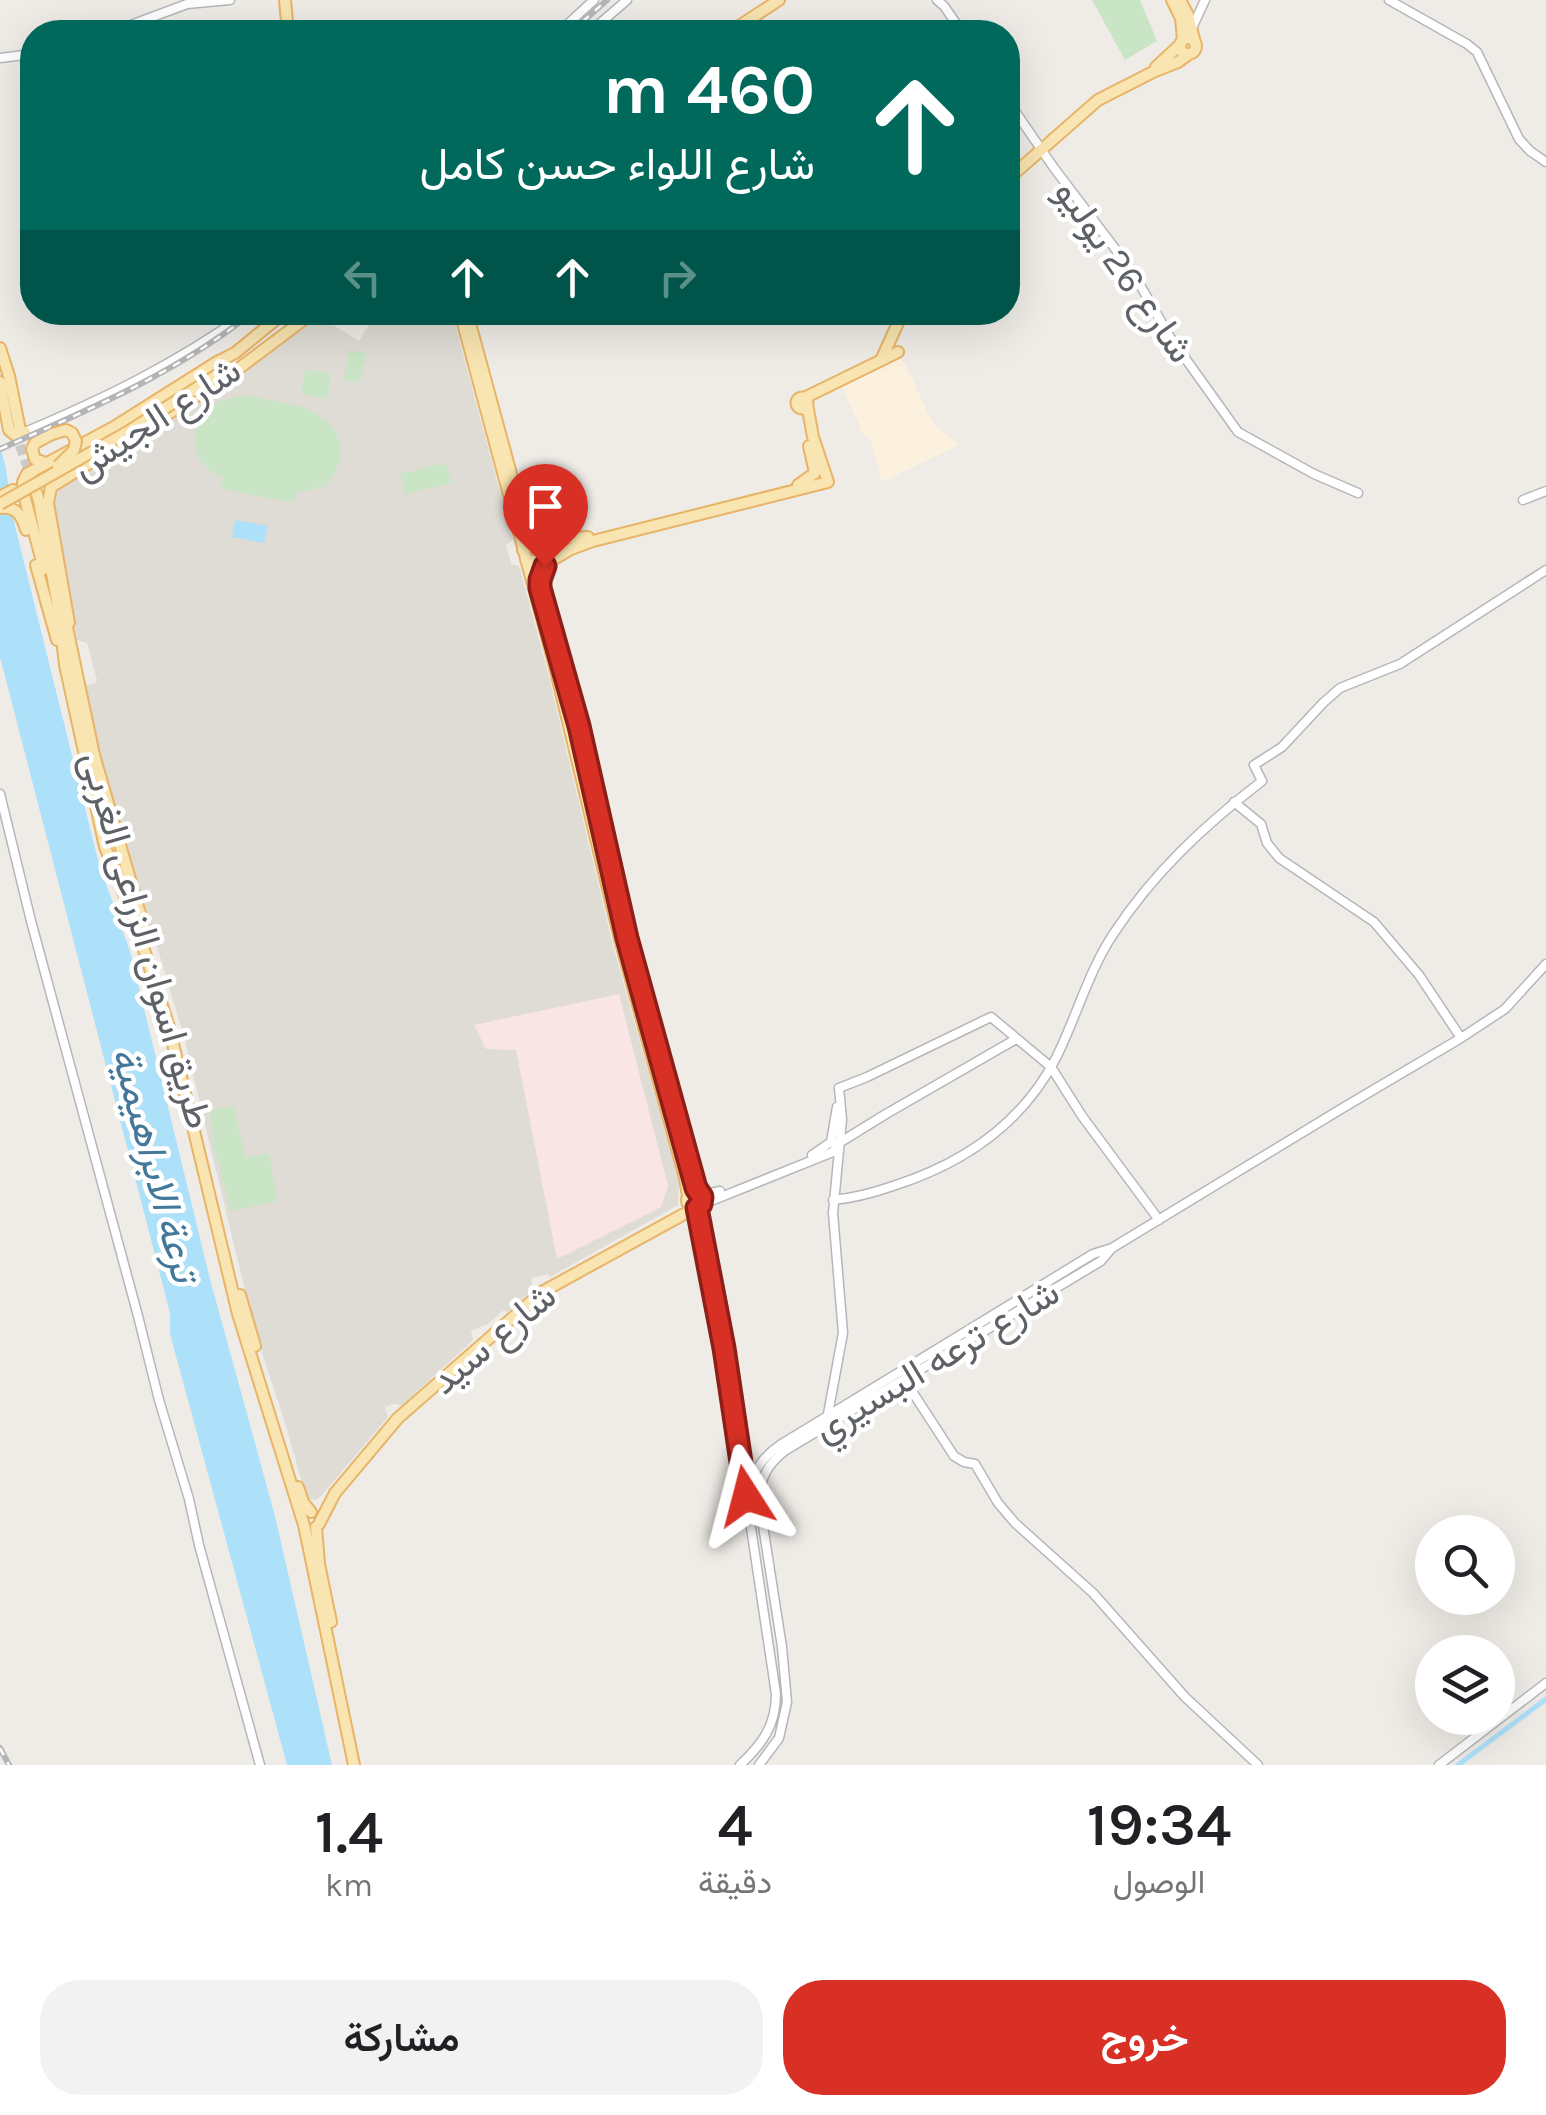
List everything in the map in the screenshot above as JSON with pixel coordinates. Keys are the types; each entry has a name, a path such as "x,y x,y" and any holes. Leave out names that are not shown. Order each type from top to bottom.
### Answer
{"main road":[{"path":"748,20 779,0"},
{"path":"1020,167 1098,100 1155,70 1187,40 1179,6"},
{"name":"شارع الجيش","path":"31,478 30,471 114,427 235,353 269,325"},
{"path":"287,331 291,325"},
{"name":"شارع الجيش","path":"66,644 66,601 47,500 50,490 63,478 225,378 296,325"},
{"path":"467,325 524,555 574,727"},
{"path":"882,358 897,325"},
{"path":"0,348 20,431"},
{"path":"803,403 898,352"},
{"path":"0,503 128,431 221,370 235,353"},
{"path":"52,462 221,370 244,362"},
{"path":"0,363 20,431"},
{"path":"0,382 8,430 15,435 20,431"},
{"path":"803,403 828,480"},
{"path":"798,484 812,476 815,468 803,403"},
{"path":"489,409 525,524 532,534 546,538 578,542 828,480"},
{"path":"0,503 52,462 74,450 74,435 66,430 52,434 32,449 34,459 52,462 60,460 66,464 63,478"},
{"path":"31,478 22,486 24,496 66,644"},
{"name":"طريق اسوان الزراعى الغربى","path":"31,478 42,497 66,644 94,756 184,1060 242,1306 311,1520"},
{"path":"695,1200 624,938 540,588 542,574 549,562 578,542 798,484 828,480"},
{"path":"0,503 19,513 30,540 65,665"},
{"path":"524,555 531,544 546,538"},
{"path":"560,538 566,546 564,553"},
{"path":"524,555 549,562"},
{"name":"طريق اسوان الزراعى الغربى","path":"66,644 65,665 103,838 169,1028 238,1314 311,1520 342,1719 357,1765"},
{"path":"103,838 112,846 116,832"},
{"path":"115,872 114,855 126,863"},
{"name":"شارع سيد","path":"311,1520 398,1418 542,1292 678,1216 695,1200"}],"street":[{"path":"146,20 192,3 230,0"},
{"path":"572,20 594,0"},
{"path":"604,20 627,0"},
{"path":"937,0 954,20"},
{"path":"1187,40 1205,0"},
{"path":"1389,0 1478,52 1519,139 1546,162"},
{"path":"148,20 152,18"},
{"name":"شارع 26 يوليو","path":"1020,119 1132,270 1170,337 1238,432 1314,474 1358,493"},
{"path":"20,431 103,398 205,343 230,325"},
{"path":"1523,500 1546,490"},
{"path":"834,1195 864,1196 935,1172 1002,1128 1051,1067 1107,945 1132,907 1196,835 1262,781 1254,765 1282,747 1338,690 1400,664 1546,570"},
{"path":"0,794 159,1400 260,1765"},
{"path":"1234,802 1261,824 1267,843 1280,858 1374,922 1418,975 1462,1038"},
{"name":"شارع ترعه البسيري","path":"746,1496 755,1470 766,1456 1092,1254 1112,1248 1160,1220 1462,1038 1504,1009 1546,964"},
{"path":"834,1195 835,1143 842,1107 839,1088 992,1017 1051,1067 1082,1116 1160,1220"},
{"path":"835,1143 1016,1038"},
{"name":"شارع سيد","path":"835,1143 835,1150 826,1154 695,1200 808,1157 835,1143"},
{"path":"826,1154 834,1195 844,1333 830,1419"},
{"path":"695,1200 724,1348 776,1694 769,1731 740,1765"},
{"name":"شارع ترعه البسيري","path":"759,1765 779,1738 787,1702 759,1507 760,1488 767,1470 778,1456 830,1419 904,1379 931,1357"},
{"path":"904,1379 954,1456 976,1464 998,1503 1015,1523 1092,1593 1185,1697 1258,1765"},
{"path":"1439,1765 1546,1683"}],"shaded area":[{"path":"309,325 333,325 359,341 369,325 455,325 513,540 506,545 511,564 519,566 546,665 613,946 679,1183 678,1205 550,1277 548,1274 531,1278 532,1290 507,1312 504,1310 488,1324 471,1331 473,1340 402,1405 385,1407 388,1417 316,1500 306,1496 254,1328 184,1037 96,741 85,686 97,680 87,643 77,640 50,502 53,491 223,386"},
{"path":"898,352 928,414 959,445 882,482 870,439 859,431 839,381"},
{"path":"619,994 668,1186 661,1207 557,1259 516,1050 486,1049 474,1025"}],"green space":[{"path":"1092,0 1140,0 1157,41 1125,60"},
{"path":"349,350 366,353 360,382 344,380"},
{"path":"305,369 331,374 327,399 301,394"},
{"path":"246,395 308,408 329,424 340,444 340,455 338,466 323,488 297,491 294,503 221,489 223,477 205,466 199,457 197,428 212,406"},
{"path":"446,463 451,483 405,494 400,474"},
{"path":"234,1106 245,1157 269,1154 277,1201 230,1211 212,1140 209,1110"}],"water":[{"name":"ترعة الابراهيمية","path":"0,447 15,526 99,864 130,951 210,1279 275,1516 332,1765 287,1765 170,1334 170,1313 0,657"},
{"path":"235,520 268,526 264,543 232,537"}],"waterway":[{"path":"1458,1765 1546,1699"}],"tunnel":[{"path":"15,431 31,477"}],"railway":[{"path":"584,20 607,0"},
{"path":"0,449 163,372 236,325"},
{"path":"0,1748 9,1765"}],"route":[{"path":"545,566 540,588 579,726 627,938 696,1188 702,1197 697,1208 724,1348 746,1496"}]}
